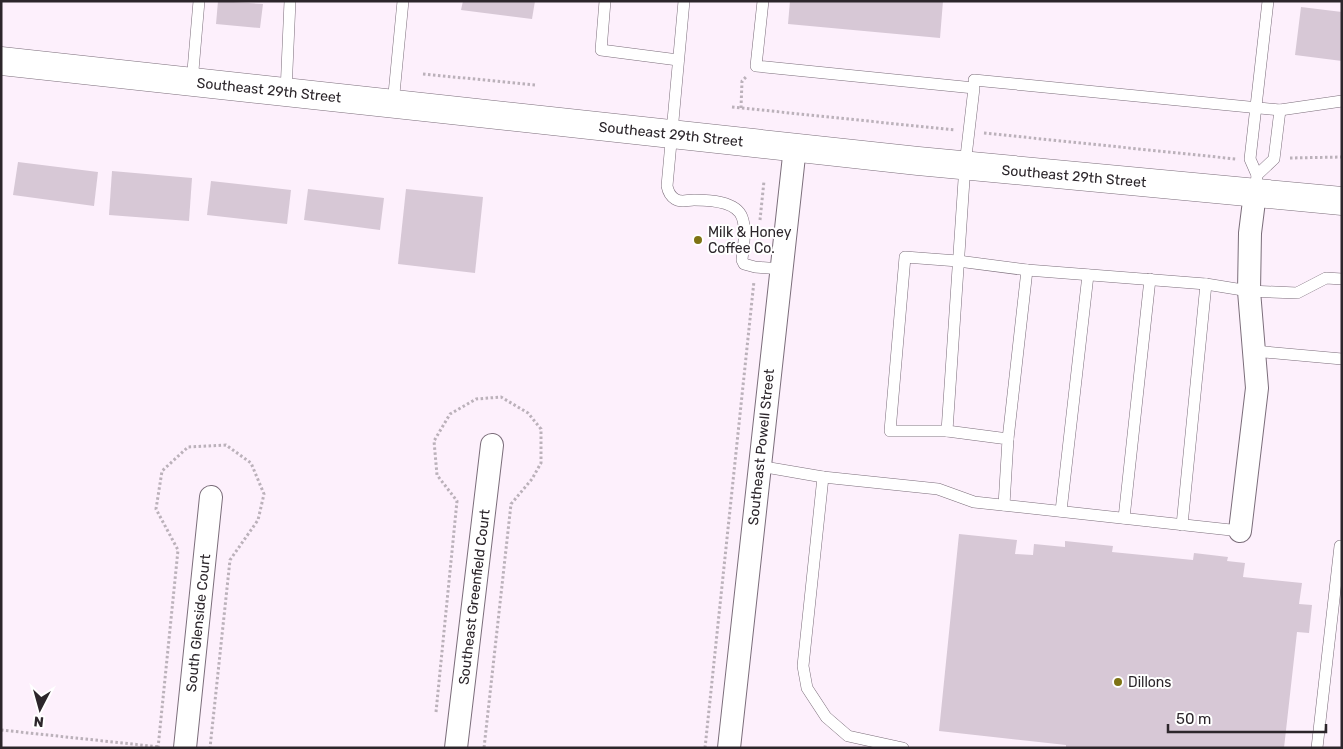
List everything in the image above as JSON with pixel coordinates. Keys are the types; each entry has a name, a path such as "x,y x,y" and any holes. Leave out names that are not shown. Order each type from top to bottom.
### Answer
{"main road":[{"name":"Southeast 29th Street","path":"1,61 965,165 1256,184 1342,201"}],"street":[{"name":"Southeast Powell Street","path":"729,748 795,147"},
{"path":"1240,531 1257,388 1249,291 1250,233 1256,184"},
{"name":"Southeast Greenfield Court","path":"456,748 492,445"},
{"name":"South Glenside Court","path":"185,748 211,497"}],"lane":[{"path":"192,82 199,1"},
{"path":"286,92 290,1"},
{"path":"393,104 403,1"},
{"path":"605,1 601,50 678,60"},
{"path":"684,1 666,186 675,199 728,204 737,209 742,216 744,224 742,260 748,266 781,269"},
{"path":"763,1 756,66 974,88 965,165 947,431"},
{"path":"1256,184 1250,159 1268,1"},
{"path":"974,80 1280,110 1342,101"},
{"path":"1256,184 1274,159 1280,110"},
{"path":"1008,439 947,431 890,431 905,258 958,261 1027,270 1206,284 1249,291 1297,293 1326,278 1342,279"},
{"path":"1004,505 1008,439 1027,270"},
{"path":"1061,511 1088,275"},
{"path":"1124,518 1150,279"},
{"path":"1182,525 1206,284"},
{"path":"1254,350 1342,359"},
{"path":"759,466 823,477 938,489 974,502 1240,531"},
{"path":"823,477 803,666 807,688 826,717 848,736 903,748"},
{"path":"1317,748 1340,546"}],"path":[{"path":"741,108 742,81 756,66"},
{"path":"423,74 536,85"},
{"path":"732,107 1230,159 1250,159"},
{"path":"1274,159 1342,157"},
{"path":"759,229 764,181"},
{"path":"704,748 755,267"},
{"path":"1,730 165,748"}],"building":[{"path":"218,1 263,4 260,28 216,24"},
{"path":"463,1 535,1 532,19 461,10"},
{"path":"790,1 943,1 940,38 788,24"},
{"path":"1301,7 1342,12 1342,61 1295,55"},
{"path":"18,162 98,172 94,206 13,195"},
{"path":"112,171 192,178 189,221 109,215"},
{"path":"211,181 291,190 287,224 207,215"},
{"path":"308,189 384,198 380,230 304,220"},
{"path":"406,189 483,197 475,273 398,264"},
{"name":"Dillons","path":"959,534 1017,540 1015,554 1033,555 1034,544 1065,547 1065,541 1113,546 1112,552 1193,560 1194,553 1228,557 1227,561 1245,563 1243,577 1302,583 1299,604 1312,605 1309,633 1297,632 1284,748 1066,748 1066,745 939,731"}],"place":[{"name":"Milk & Honey Coffee Co.","path":"698,240"},
{"name":"Dillons","path":"1118,682"}]}
